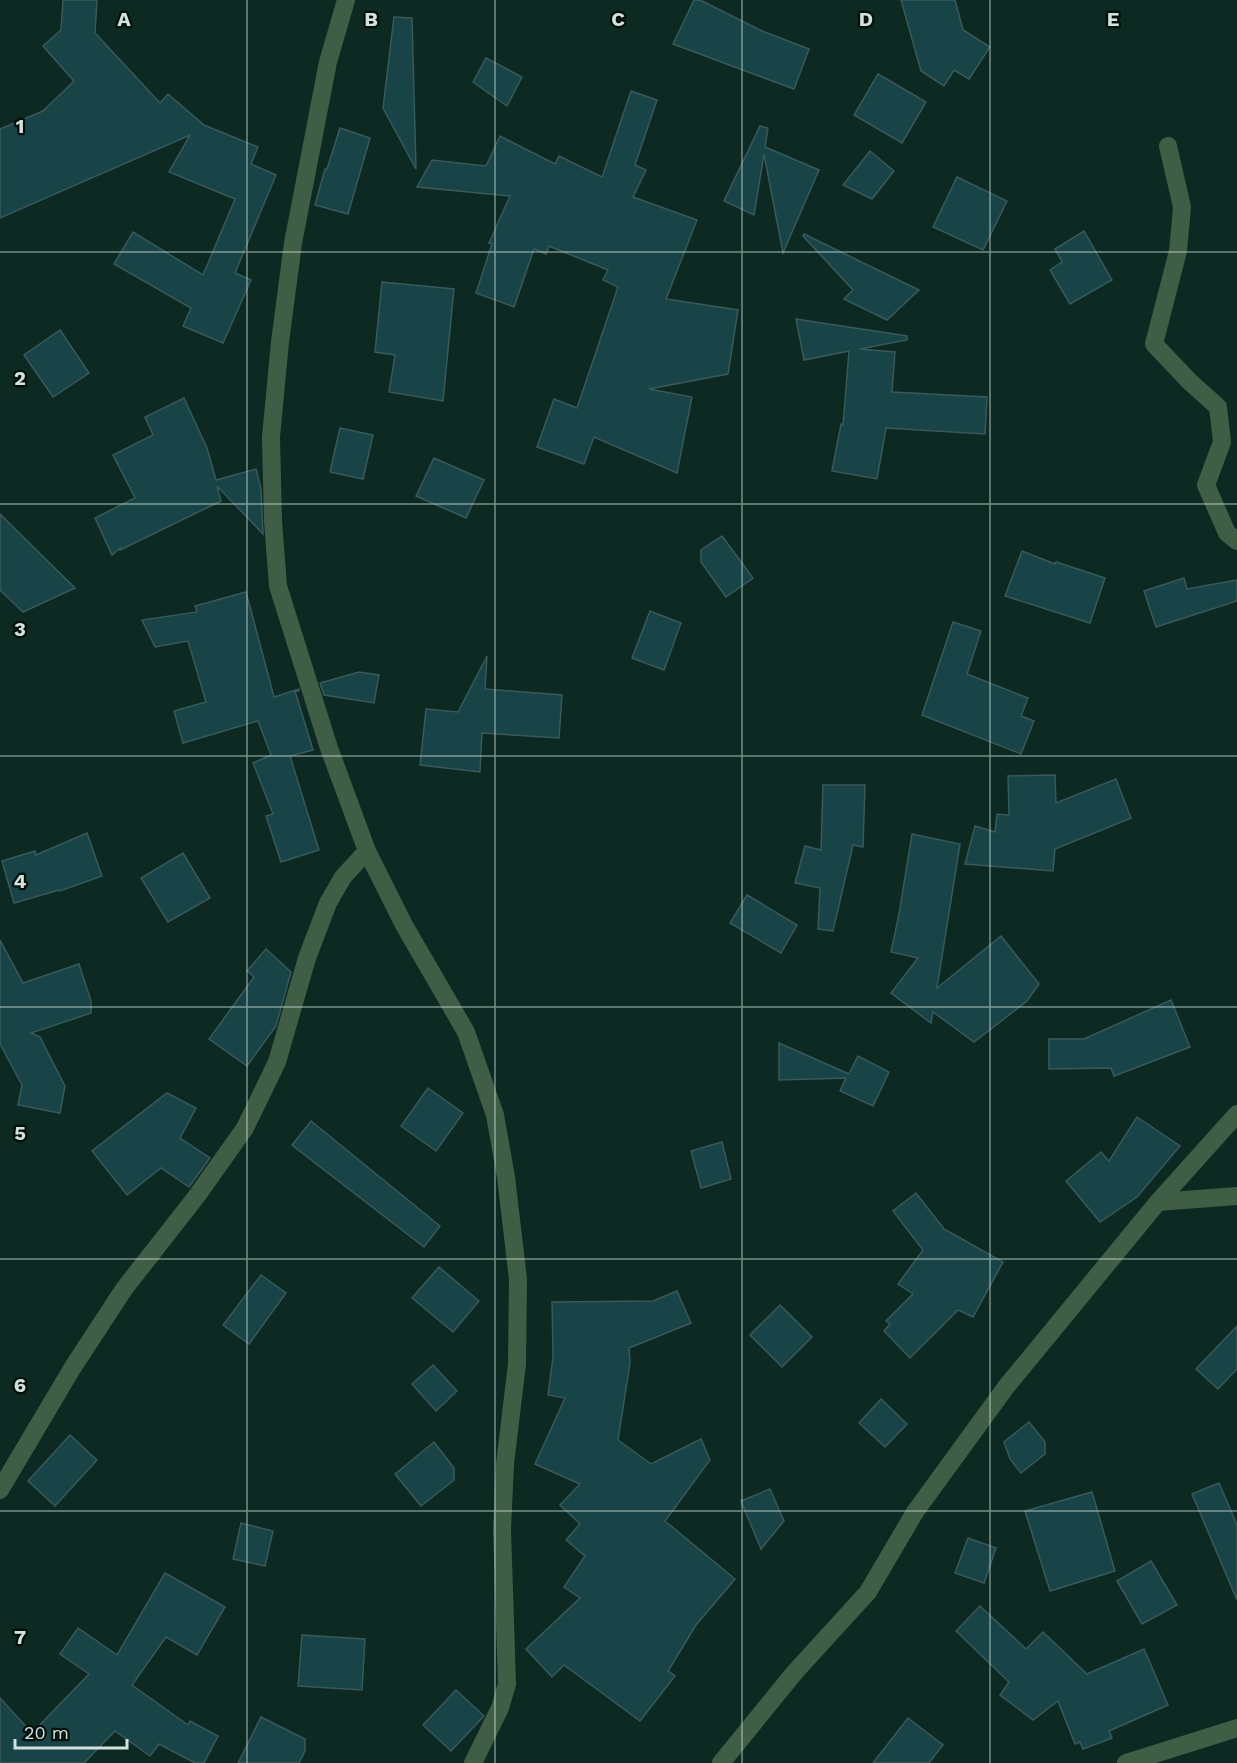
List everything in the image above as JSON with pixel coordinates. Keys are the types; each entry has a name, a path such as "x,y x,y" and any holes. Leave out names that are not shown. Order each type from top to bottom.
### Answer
{"street":[{"path":"346,0 328,62 293,243 271,437 273,521 278,586 329,748 368,851 404,925 466,1032 495,1115 506,1177 518,1279 517,1364 505,1464 502,1529 507,1684 500,1708 473,1763"},
{"path":"1168,146 1182,207 1178,251 1154,344 1189,381 1218,407 1222,442 1206,485 1227,533 1237,541"},
{"path":"0,1490 73,1367 123,1290 196,1197 245,1128 277,1062 308,958 328,903 343,877 368,851"},
{"path":"721,1763 795,1672 868,1592 915,1512 987,1412 1158,1202 1237,1114"},
{"path":"1158,1202 1237,1196"},
{"path":"1126,1763 1237,1728"}],"building":[{"path":"63,0 97,0 95,33 160,103 168,94 204,125 258,147 251,164 276,175 235,273 251,280 223,343 183,326 191,308 114,264 133,232 203,275 235,199 169,172 190,135 0,218 0,129 43,111 74,81 43,46 61,30"},
{"path":"694,0 700,0 762,31 809,49 794,89 673,44"},
{"path":"901,0 955,0 963,30 990,47 969,79 954,70 944,86 921,71"},
{"path":"394,17 412,18 416,169 383,108"},
{"path":"486,58 522,77 507,106 473,82"},
{"path":"878,74 926,102 902,143 854,115"},
{"path":"631,91 657,100 635,165 646,170 633,197 697,220 666,299 738,310 728,374 649,389 692,397 677,473 594,437 584,464 537,447 554,399 577,408 618,287 603,280 608,270 549,246 546,254 534,249 514,307 476,293 492,244 489,243 510,196 417,187 432,160 486,166 500,136 555,164 559,156 602,177"},
{"path":"760,126 768,128 765,147 819,170 783,253 764,154 754,215 724,201"},
{"path":"340,128 370,138 348,214 315,205"},
{"path":"870,151 894,171 872,199 843,185"},
{"path":"957,177 1007,201 983,250 933,227"},
{"path":"1084,231 1112,280 1070,304 1050,270 1062,262 1055,249"},
{"path":"804,234 919,290 887,320 844,299 853,290 803,236"},
{"path":"382,282 454,289 443,401 389,392 395,355 375,352"},
{"path":"796,319 907,336 907,340 860,349 895,352 892,392 987,397 985,434 886,428 877,479 832,471 841,424 843,425 849,351 804,360"},
{"path":"60,330 89,373 53,397 24,355"},
{"path":"184,398 207,448 216,480 256,469 261,489 263,534 217,486 221,501 120,550 120,548 112,555 95,518 135,498 113,455 153,435 145,417"},
{"path":"340,428 373,435 363,479 330,472"},
{"path":"434,458 484,480 466,518 416,496"},
{"path":"0,514 75,588 23,612 0,590"},
{"path":"722,536 753,578 726,597 701,562 701,550"},
{"path":"1022,551 1055,564 1056,562 1105,578 1090,623 1005,596"},
{"path":"1184,578 1187,589 1237,580 1237,601 1156,627 1144,591"},
{"path":"246,592 274,697 299,689 295,691 313,750 290,756 319,850 281,862 266,816 273,814 253,763 271,755 258,721 183,743 174,711 206,702 188,641 155,647 142,620 197,612 195,606"},
{"path":"650,611 681,623 664,670 632,658"},
{"path":"953,622 981,631 967,674 1028,698 1021,716 1034,721 1021,754 922,715"},
{"path":"487,656 485,689 562,695 559,738 482,733 480,772 420,765 426,709 458,712"},
{"path":"359,672 379,675 374,703 324,695 320,683"},
{"path":"1055,775 1056,803 1116,779 1131,818 1055,849 1053,871 965,864 975,826 995,832 997,814 1009,815 1008,776"},
{"path":"823,785 865,785 863,847 853,845 833,931 818,929 820,888 795,883 805,846 821,850"},
{"path":"87,833 102,876 60,891 14,903 2,861 35,851 36,855"},
{"path":"912,834 960,844 937,988 1001,936 1039,984 1027,1001 974,1042 933,1012 931,1023 891,993 918,958 891,952"},
{"path":"183,853 210,898 168,922 141,878"},
{"path":"747,895 797,925 781,953 730,923"},
{"path":"0,940 23,983 79,964 91,1001 91,1013 31,1033 40,1037 65,1086 60,1113 18,1105 22,1085 0,1044"},
{"path":"266,949 291,972 276,1026 247,1066 209,1039 254,977 247,971"},
{"path":"1171,1000 1190,1047 1114,1076 1111,1068 1049,1069 1049,1039 1084,1039"},
{"path":"779,1043 849,1074 858,1056 889,1072 873,1106 840,1091 846,1078 779,1080"},
{"path":"428,1088 463,1113 436,1151 401,1126"},
{"path":"167,1093 196,1108 180,1138 210,1158 189,1187 161,1168 127,1195 92,1151"},
{"path":"1137,1117 1180,1146 1137,1197 1100,1222 1066,1181 1101,1152 1109,1161"},
{"path":"311,1121 440,1226 424,1247 292,1145"},
{"path":"722,1142 731,1179 701,1188 691,1151"},
{"path":"916,1193 944,1229 1003,1262 973,1317 958,1310 910,1358 884,1331 890,1324 886,1321 913,1294 898,1284 923,1250 893,1211"},
{"path":"439,1267 479,1301 453,1332 412,1298"},
{"path":"261,1275 286,1293 249,1344 223,1325"},
{"path":"677,1291 691,1323 629,1348 630,1363 618,1440 651,1464 701,1439 710,1460 665,1521 735,1579 696,1625 668,1671 675,1676 640,1721 564,1665 552,1677 526,1649 580,1598 564,1587 585,1556 566,1540 580,1524 560,1505 580,1484 535,1464 565,1398 548,1395 553,1357 552,1302 653,1301"},
{"path":"780,1305 812,1337 782,1367 750,1335"},
{"path":"1237,1326 1237,1369 1218,1389 1196,1369"},
{"path":"433,1365 457,1391 436,1411 412,1384"},
{"path":"881,1399 907,1424 885,1447 859,1423"},
{"path":"1029,1422 1045,1442 1045,1454 1021,1473 1010,1459 1004,1442"},
{"path":"70,1435 97,1460 55,1506 28,1481"},
{"path":"434,1442 454,1468 454,1480 421,1506 395,1474"},
{"path":"1219,1483 1237,1525 1237,1600 1192,1494"},
{"path":"770,1489 784,1521 761,1549 741,1501"},
{"path":"1092,1492 1115,1571 1050,1591 1025,1511"},
{"path":"241,1523 273,1531 265,1566 233,1559"},
{"path":"968,1538 996,1548 984,1583 955,1573"},
{"path":"1151,1561 1177,1605 1142,1624 1117,1581"},
{"path":"165,1573 225,1607 197,1655 166,1637 132,1685 188,1725 190,1721 218,1736 204,1763 195,1763 159,1744 150,1756 115,1731 84,1763 0,1763 0,1698 32,1733 89,1674 60,1654 78,1628 117,1655"},
{"path":"980,1606 1026,1649 1043,1632 1087,1674 1144,1649 1168,1705 1109,1731 1112,1738 1083,1749 1080,1742 1075,1744 1058,1701 1033,1720 1000,1695 1009,1682 956,1631"},
{"path":"302,1635 365,1639 362,1690 298,1686"},
{"path":"456,1690 484,1716 451,1751 423,1725"},
{"path":"261,1717 305,1739 305,1751 299,1763 238,1763"},
{"path":"908,1718 943,1745 929,1763 873,1763"}]}
